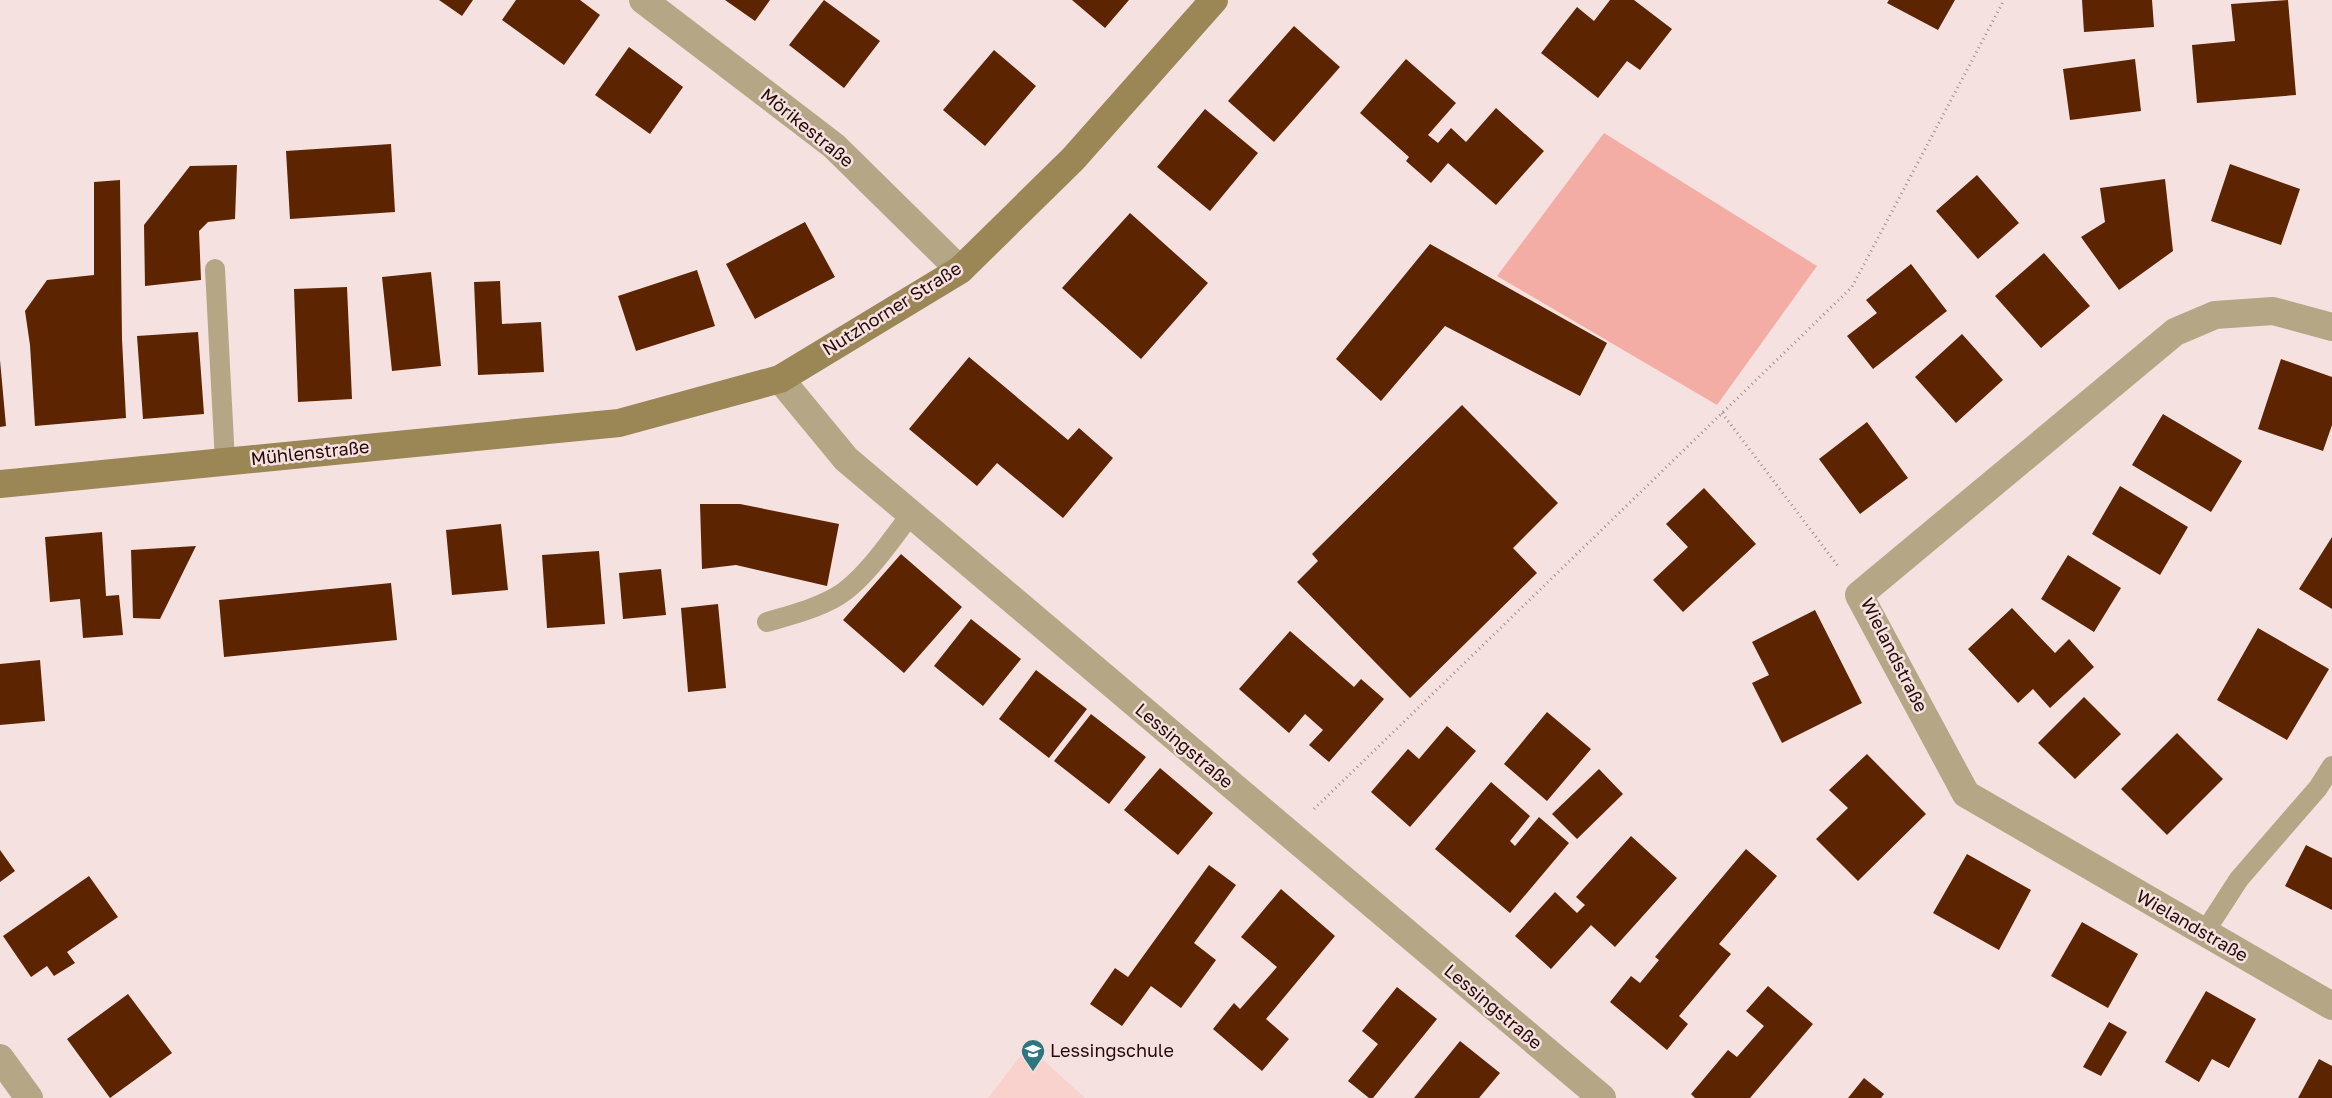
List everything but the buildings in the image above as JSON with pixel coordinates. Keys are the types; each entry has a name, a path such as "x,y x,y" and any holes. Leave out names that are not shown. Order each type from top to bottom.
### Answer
{"main road":[{"name":"Nutzhorner Straße","path":"619,423 780,379 960,270 1074,159 1214,0"},
{"name":"Mühlenstraße","path":"0,484 619,423"}],"street":[{"name":"Mörikestraße","path":"642,0 834,146 960,270"},
{"name":"Wielandstraße","path":"2332,327 2273,311 2215,315 2175,332 1859,595 1966,794 2332,1006"},
{"name":"Lessingstraße","path":"780,379 846,459 1602,1098"},
{"path":"0,1058 29,1098"}],"lane":[{"path":"215,269 225,462"},
{"path":"767,622 804,612 838,596 866,570 911,514"},
{"path":"2204,933 2239,879 2318,788 2332,766"}],"path":[{"path":"1288,834 1852,287 2004,0"},
{"path":"1722,413 1859,595"}],"shaded area":[{"path":"1604,133 1817,266 1717,405 1497,276"},
{"name":"Lessingschule","path":"1028,1046 1085,1098 988,1098"}],"place":[{"name":"Lessingschule","path":"1033,1072"}]}
